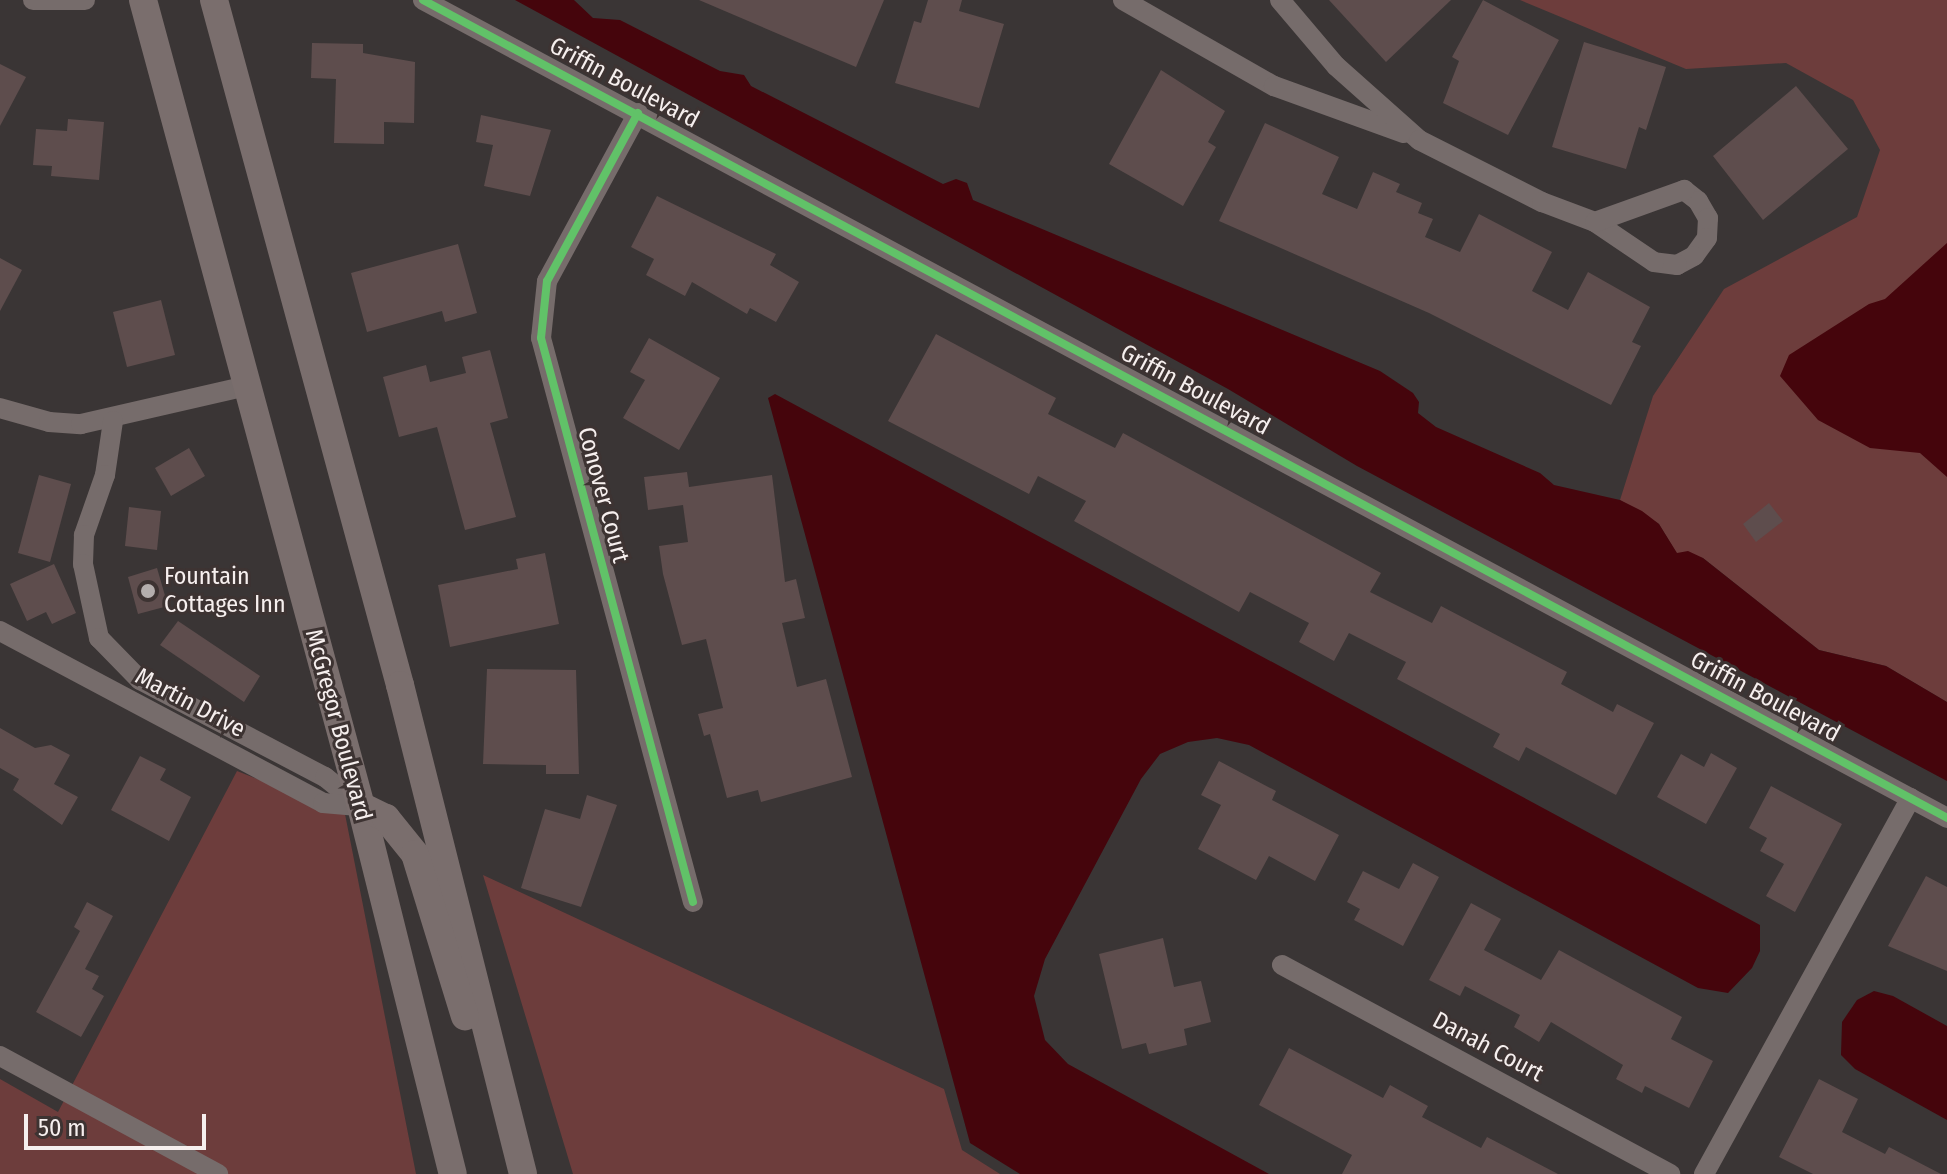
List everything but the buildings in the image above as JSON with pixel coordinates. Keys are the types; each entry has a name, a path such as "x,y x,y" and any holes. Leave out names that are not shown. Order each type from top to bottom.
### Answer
{"main road":[{"name":"McGregor Boulevard","path":"143,0 361,806 453,1174"},
{"path":"214,0 400,685 523,1174"},
{"path":"361,806 386,818 415,854 478,1058 502,1091"}],"street":[{"path":"33,0 85,0"},
{"name":"Griffin Boulevard","path":"423,0 1947,818"},
{"path":"1123,0 1274,86 1419,140 1542,202 1595,222 1654,262 1677,265 1694,256 1707,238 1708,218 1698,201 1684,190 1595,222"},
{"path":"1280,0 1336,66 1419,140"},
{"name":"Conover Court","path":"638,113 547,281 541,338 693,902"},
{"path":"0,408 49,422 113,421 247,386"},
{"path":"113,421 105,475 84,535 84,575 99,638 140,680 325,777 361,806"},
{"name":"Martin Drive","path":"0,631 323,803 361,806"},
{"path":"1704,1174 1911,798"},
{"name":"Danah Court","path":"1282,965 1670,1174"},
{"path":"0,1056 218,1174"}],"shaded area":[{"path":"515,0 574,0 593,18 620,20 720,71 744,75 751,86 943,184 956,179 967,183 973,200 1380,371 1413,393 1419,402 1418,413 1436,427 1540,473 1554,485 1620,500 1642,511 1659,524 1677,553 1688,551 1703,558 1819,650 1886,666 1947,702 1947,781 1357,466 1228,389"},
{"path":"1520,0 1947,0 1947,702 1886,666 1819,650 1703,558 1677,554 1659,524 1620,500 1653,396 1724,289 1857,217 1880,150 1853,100 1786,63 1686,69"},
{"path":"1947,243 1947,477 1920,453 1870,448 1818,420 1780,376 1789,355 1869,304 1885,299"},
{"path":"775,394 1760,925 1760,951 1752,968 1728,993 1698,988 1249,745 1217,738 1188,742 1160,754 1141,779 1045,959 1034,996 1045,1040 1068,1064 1269,1174 1020,1174 970,1143 768,398"},
{"path":"237,771 345,814 416,1174 0,1174 0,1079 58,1112"},
{"path":"483,875 944,1089 962,1150 1000,1174 573,1174"},
{"path":"1874,991 1893,996 1947,1026 1947,1120 1855,1069 1841,1055 1842,1022 1857,1000"}],"cycle path":[{"path":"423,0 1947,818"},
{"path":"638,113 547,281 541,338 693,902"}],"place":[{"name":"Fountain Cottages Inn","path":"148,591"}]}
